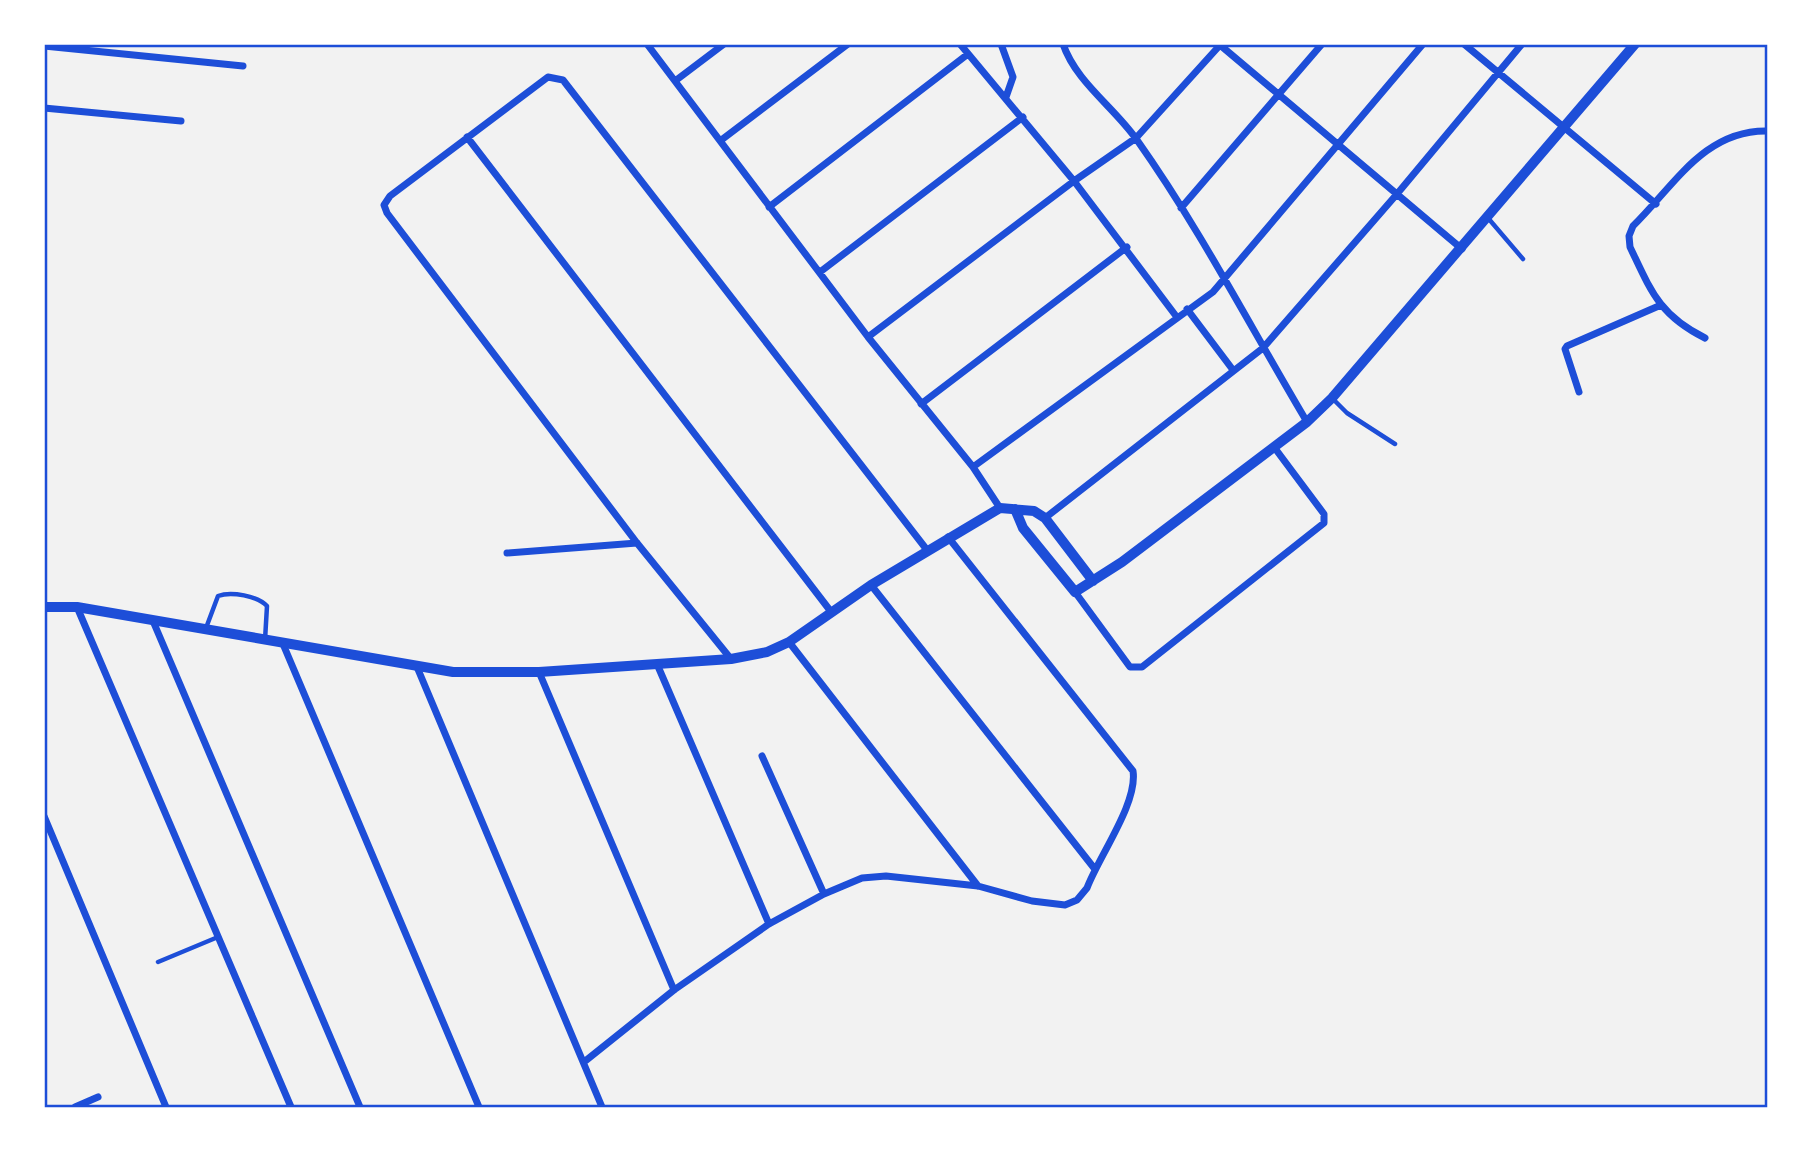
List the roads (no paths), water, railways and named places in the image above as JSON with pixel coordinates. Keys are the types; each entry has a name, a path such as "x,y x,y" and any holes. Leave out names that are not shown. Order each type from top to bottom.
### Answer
{"street":[{"path":"647,44 868,337 973,467 1000,508"},
{"path":"675,81 724,44"},
{"path":"720,141 848,44"},
{"path":"960,44 1023,117 1127,247 1176,316"},
{"path":"1001,44 1013,77 1006,97"},
{"path":"1063,44 1070,61 1136,138 1224,279 1307,422"},
{"path":"868,337 1074,181 1136,138 1220,44 1278,96 1462,249"},
{"path":"1181,208 1322,44"},
{"path":"973,467 1176,316 1213,292 1423,44"},
{"path":"1464,44 1656,204"},
{"path":"1045,518 1263,348 1397,194 1522,44"},
{"path":"1075,593 1307,422 1332,398 1635,44"},
{"path":"44,46 243,66"},
{"path":"769,207 968,54"},
{"path":"731,659 637,543 384,205 390,196 467,137 552,77 563,80 927,550"},
{"path":"44,108 181,121"},
{"path":"820,272 1023,117"},
{"path":"1705,338 1681,326 1661,305 1630,247 1629,236 1633,226 1714,143 1749,131 1767,131"},
{"path":"467,137 832,612"},
{"path":"921,404 1127,247"},
{"path":"1579,392 1565,349 1567,346 1661,305"},
{"path":"1187,309 1233,370"},
{"path":"1015,509 1023,528 1130,667 1142,667 1324,523 1324,514 1274,447"},
{"path":"44,607 77,607 417,667 488,674 731,659 767,652 789,642 871,585 1000,508 1034,511 1045,518 1093,581"},
{"path":"584,1062 674,990 769,924 824,894 873,876 978,886 1032,901 1065,905 1077,900 1087,888 1094,868 1128,802 1135,784 1133,771 948,537"},
{"path":"507,553 637,543"},
{"path":"871,585 1094,868"},
{"path":"77,607 291,1107"},
{"path":"153,621 360,1107"},
{"path":"789,642 978,886"},
{"path":"283,644 479,1107"},
{"path":"657,664 769,924"},
{"path":"417,667 603,1107"},
{"path":"538,672 674,990"},
{"path":"762,756 824,894"},
{"path":"44,816 166,1107"},
{"path":"75,1107 98,1097"}],"lane":[{"path":"1488,218 1524,259"},
{"path":"1332,398 1347,413 1395,444"},
{"path":"206,629 218,596 235,595 263,602 267,606 265,640"},
{"path":"158,962 218,937"}]}
